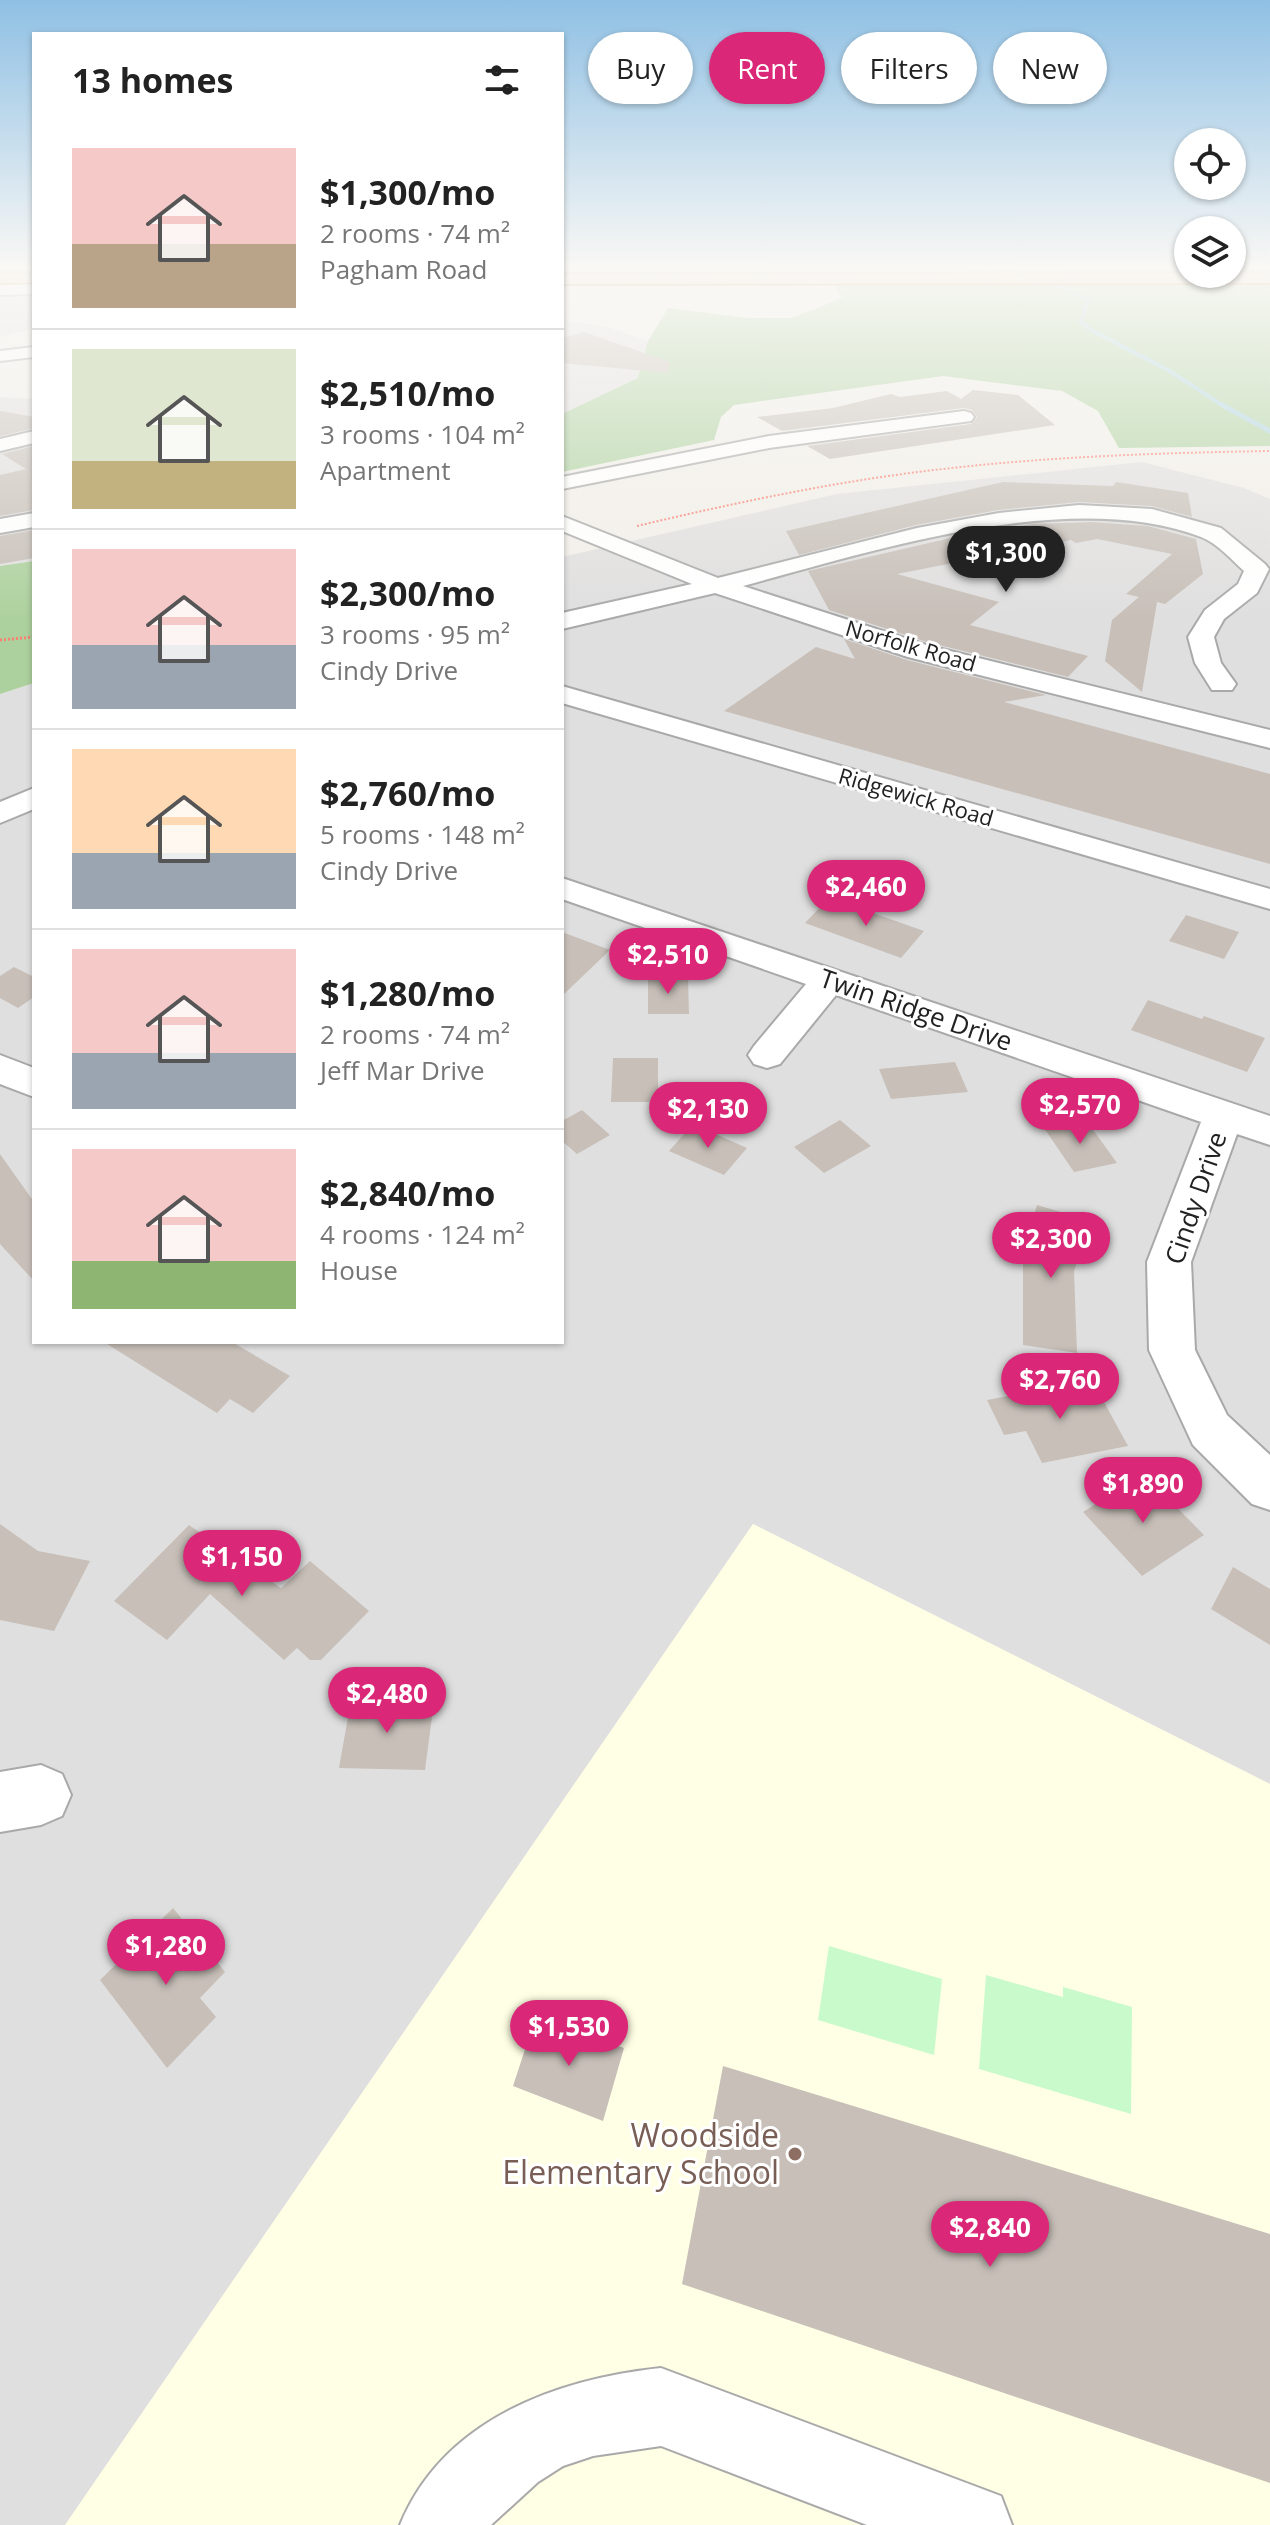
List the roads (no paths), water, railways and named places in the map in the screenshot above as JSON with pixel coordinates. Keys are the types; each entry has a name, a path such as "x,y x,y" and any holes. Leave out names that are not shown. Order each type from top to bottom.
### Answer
{"street":[{"path":"564,483 769,442 964,417"},
{"path":"564,621 919,535 1002,520 1078,511 1155,515 1191,524 1245,552 1257,569 1248,588 1214,615 1201,637 1208,663 1222,684 1258,710"},
{"path":"0,526 32,520"},
{"name":"Norfolk Road","path":"564,524 717,586 917,651 1270,739"},
{"path":"1161,712 1195,706 1222,684"},
{"name":"Ridgewick Road","path":"564,695 1270,899"},
{"path":"0,814 32,798"},
{"name":"Twin Ridge Drive","path":"564,889 1270,1131"},
{"path":"767,1055 829,980"},
{"path":"0,1068 32,1083"},
{"name":"Cindy Drive","path":"1224,1115 1169,1262 1172,1350 1210,1430 1270,1488"},
{"path":"440,2525 459,2499 509,2454 553,2428 614,2411 661,2407 972,2525"}],"waterway":[{"path":"1188,383 1225,407"},
{"path":"1222,405 1270,431"}],"place":[{"name":"Woodside Elementary School","path":"795,2154"}]}
